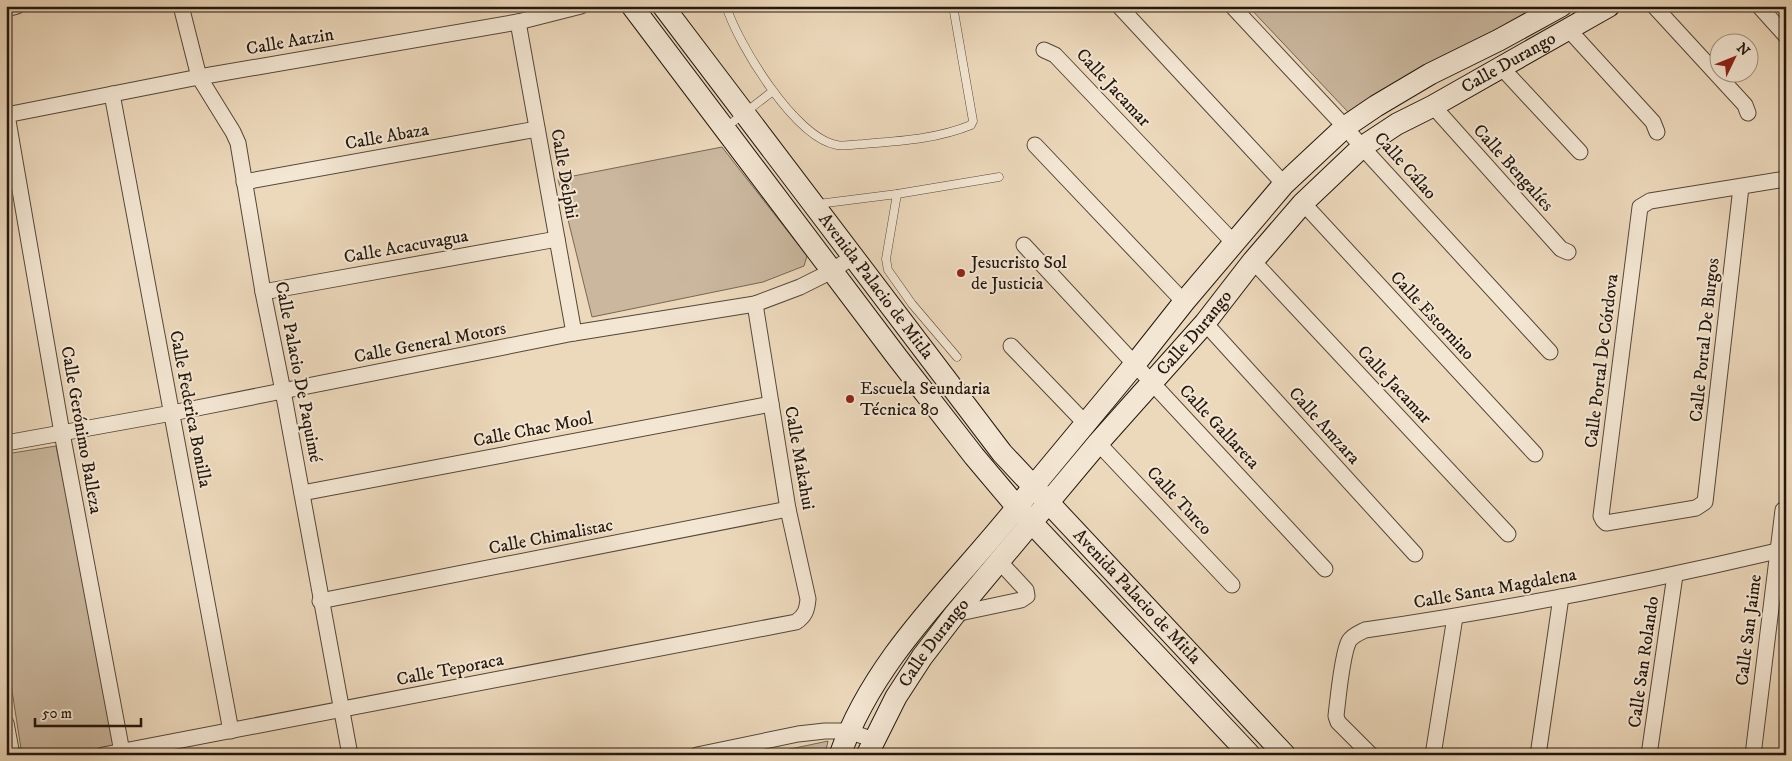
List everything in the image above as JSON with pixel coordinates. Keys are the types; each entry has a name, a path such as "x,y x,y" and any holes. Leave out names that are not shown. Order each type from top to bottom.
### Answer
{"main road":[{"name":"Avenida Palacio de Mitla","path":"632,6 896,357 1018,507 1250,755"},
{"name":"Avenida Palacio de Mitla","path":"663,6 852,257 905,310 980,424 1033,487 1284,755"},
{"name":"Calle Durango","path":"870,747 901,689 922,657 955,614 1098,443 1205,322 1253,261 1303,203 1362,147 1397,124 1569,30 1609,6"},
{"name":"Calle Durango","path":"840,755 848,731 870,690 900,648 947,588 1018,507 1184,302 1284,184 1345,126 1430,74 1499,40 1552,8"}],"street":[{"path":"6,9 18,6"},
{"name":"Calle Palacio De Paquimé","path":"181,6 199,77 238,143 263,292 302,493 340,710 350,755"},
{"name":"Calle Aatzin","path":"6,115 199,77 518,22 581,6"},
{"path":"1119,6 1284,184"},
{"name":"Calle Cálao","path":"1232,6 1345,126 1362,147 1550,352"},
{"path":"1654,6 1745,105 1748,113"},
{"path":"1759,6 1786,36"},
{"name":"Calle Delphi","path":"518,22 574,334"},
{"path":"1569,30 1653,122 1657,132"},
{"name":"Calle Jacamar","path":"1044,50 1055,55 1234,243"},
{"path":"1501,67 1580,152"},
{"name":"Calle Federica Bonilla","path":"112,94 231,731"},
{"name":"Calle Bengalíes","path":"1432,106 1561,249 1568,252"},
{"name":"Calle Gerónimo Balleza","path":"6,115 62,433 122,752"},
{"name":"Calle Abaza","path":"244,182 538,129"},
{"path":"1035,145 1184,302"},
{"path":"1741,187 1786,179"},
{"name":"Calle Portal De Córdova","path":"1601,516 1640,207 1650,201 1741,187"},
{"name":"Calle Portal De Burgos","path":"1601,516 1606,523 1611,523 1696,508 1705,502 1741,187"},
{"name":"Calle Estornino","path":"1303,203 1534,454"},
{"name":"Calle Acacuvagua","path":"263,292 557,239"},
{"name":"Calle Gallareta","path":"1024,245 1325,569"},
{"name":"Calle General Motors","path":"6,443 172,413 574,334 755,304 800,287 832,271 852,257"},
{"name":"Calle Jacamar","path":"1253,261 1508,534"},
{"name":"Calle Makahui","path":"755,304 788,509 808,599 807,609 803,617"},
{"name":"Calle Amzara","path":"1205,322 1415,554"},
{"path":"1011,346 1086,424"},
{"name":"Calle Chac Mool","path":"302,493 771,404"},
{"name":"Calle Turco","path":"1098,443 1232,585"},
{"name":"Calle Chimalistac","path":"320,601 788,509"},
{"name":"Calle San Jaime","path":"1753,755 1783,510"},
{"name":"Calle Santa Magdalena","path":"1371,755 1338,722 1336,716 1346,648 1352,637 1365,630 1562,598 1618,584 1675,575 1777,551"},
{"path":"955,614 1021,600 1027,596 1026,590 999,561"},
{"name":"Calle San Rolando","path":"1649,755 1675,575"},
{"path":"1538,755 1562,598"},
{"name":"Calle Teporaca","path":"103,755 796,622 803,617"},
{"path":"1433,755 1454,617"},
{"path":"6,723 12,755"},
{"path":"696,755 798,734 825,731 848,731 870,747"}],"lane":[{"path":"726,6 730,19 751,60 773,91 787,108 812,132 837,145 904,141 969,126 973,121 953,6"},
{"path":"725,128 773,91"},
{"path":"814,205 897,194 999,177"},
{"path":"897,194 886,259 888,270 905,310 957,357"}],"shaded area":[{"path":"1248,6 1529,7 1528,14 1348,112"},
{"path":"722,147 807,256 804,266 763,282 592,317 558,179"},
{"path":"56,446 119,749 86,755 22,755 6,652 6,454"},
{"path":"828,741 825,755 762,755"}],"place":[{"name":"Jesucristo Sol de Justicia","path":"961,273"},
{"name":"Escuela Seundaria Técnica 80","path":"850,399"}]}
